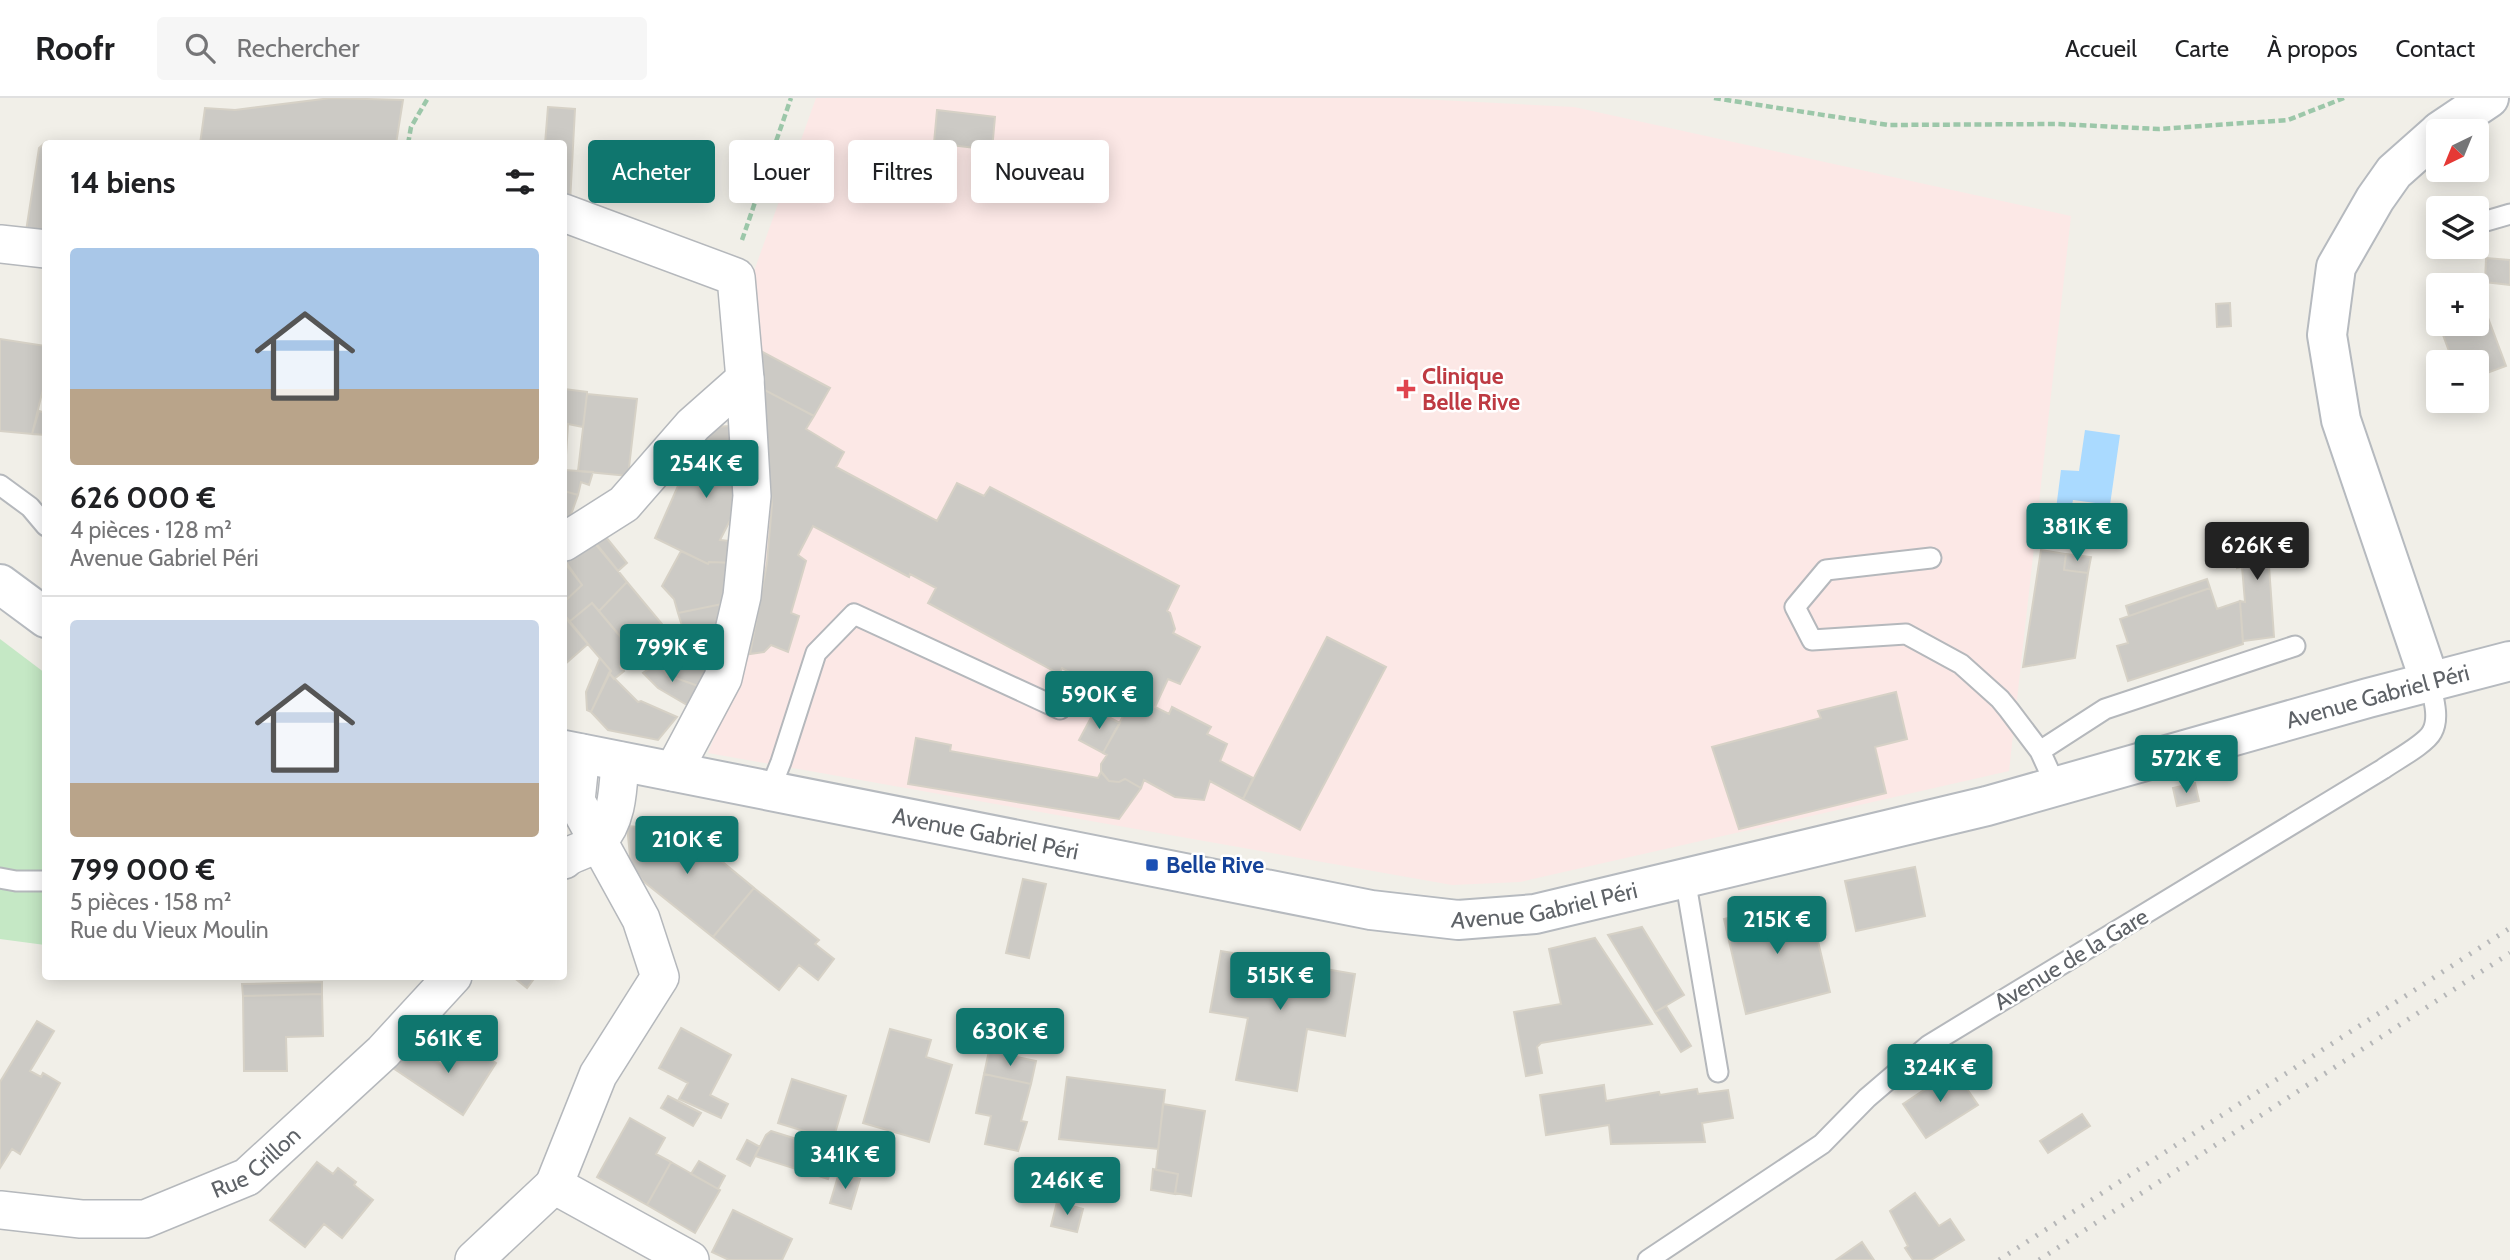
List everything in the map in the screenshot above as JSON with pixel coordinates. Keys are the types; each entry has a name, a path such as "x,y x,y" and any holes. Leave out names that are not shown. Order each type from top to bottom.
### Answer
{"main road":[{"path":"2458,119 2489,98"},
{"path":"2426,144 2394,173 2375,199 2336,267 2327,335 2342,420 2430,682"},
{"path":"0,584 42,615"},
{"name":"Avenue Gabriel Péri","path":"573,751 1371,910 1458,920 1535,914 1987,806 2251,730 2510,661"}],"street":[{"path":"567,214 736,277 746,379 752,496 742,596 723,678 673,772"},
{"path":"0,244 42,249"},
{"path":"567,540 624,504 693,425 746,379"},
{"path":"474,1260 554,1185 598,1075 660,977 641,919 576,802 573,751"},
{"path":"567,856 597,843 613,814 620,761"},
{"name":"Rue Crillon","path":"0,1210 81,1219 145,1219 247,1177 383,1052 449,980"},
{"path":"554,1185 690,1260"}],"lane":[{"path":"2489,221 2510,215"},
{"path":"0,485 30,507 42,521"},
{"path":"1931,558 1826,570 1795,607 1812,640 1906,634 1961,664 2000,699 2040,751 2056,786"},
{"path":"769,792 816,653 854,614 1060,709"},
{"path":"2040,751 2105,709 2295,646"},
{"name":"Avenue de la Gare","path":"1648,1260 1822,1144 1867,1098 1929,1045 2383,769 2432,735 2435,706 2430,682"},
{"path":"0,878 16,881 42,880"},
{"path":"1685,878 1718,1072"}],"path":[{"path":"409,140 411,127 428,98"},
{"path":"736,277 737,256 791,98"},
{"path":"1714,98 1888,125 2057,124 2159,129 2288,120 2344,98"}],"shaded area":[{"name":"Clinique Belle Rive","path":"816,98 1400,98 1574,107 2071,216 2009,771 1520,882 1452,885 708,753 747,654 753,274 778,203 834,203 834,140 801,140"}],"green space":[{"path":"0,639 42,671 42,945 0,939"}],"water":[{"path":"2085,430 2120,435 2110,505 2073,500 2071,511 2056,509 2061,470 2079,471"}],"building":[{"path":"331,98 403,100 397,140 201,140 205,108 235,110"},
{"path":"548,107 575,109 570,203 567,202 567,140 545,140"},
{"path":"937,110 995,117 993,140 971,140 971,147 957,146 957,140 934,140"},
{"path":"42,145 42,233 26,231 39,148"},
{"path":"2486,259 2510,260 2510,285 2489,282 2489,273 2485,273"},
{"path":"2230,303 2231,326 2217,327 2216,304"},
{"path":"2489,320 2506,366 2489,372 2489,350 2449,350 2443,336 2489,336"},
{"path":"0,339 42,345 42,393 32,434 0,431"},
{"path":"757,349 830,388 814,416 761,388"},
{"path":"761,388 814,416 806,429 844,452 836,467 937,521 957,483 984,496 990,487 1179,586 1167,611 1175,629 1173,633 1200,647 1180,684 1168,679 1155,707 1169,714 1172,707 1211,727 1207,734 1227,744 1220,761 1253,778 1243,799 1210,781 1204,800 1175,797 1144,780 1141,788 1125,779 1119,782 1109,781 1101,771 1101,764 1107,755 1103,753 1134,696 1115,686 1111,694 1062,668 1059,674 928,603 936,588 910,574 909,577 813,526 798,555 806,561 791,613 799,616 788,652 771,645 764,652 750,654 767,563 772,504"},
{"path":"567,389 587,392 583,427 568,424 567,440"},
{"path":"587,394 637,399 628,476 578,471"},
{"path":"39,411 42,412 42,435 32,434"},
{"path":"734,426 742,497 720,540 738,542 737,563 708,564 655,538 704,427"},
{"path":"567,470 593,472 589,485 581,482 578,495 567,492"},
{"path":"567,492 578,495 567,524"},
{"path":"601,531 627,563 618,571 591,539"},
{"path":"2278,532 2280,565 2269,566 2274,637 2243,641 2240,601 2245,602 2242,567 2237,568 2235,535"},
{"path":"590,536 627,582 599,611 592,603 569,622 567,599 582,585 567,563 567,556"},
{"path":"2041,550 2066,554 2064,570 2088,573 2075,658 2023,667"},
{"path":"681,551 708,564 737,563 732,602 678,613 674,599 662,586"},
{"path":"2066,554 2091,557 2088,573 2064,570"},
{"path":"567,566 582,585 567,599"},
{"path":"2207,579 2210,588 2129,616 2126,606"},
{"path":"627,582 667,630 635,654 599,611"},
{"path":"2210,588 2217,609 2240,601 2243,644 2128,681 2117,646 2128,643 2120,619"},
{"path":"732,602 701,687 667,675 683,629 678,613"},
{"path":"592,603 635,654 620,666 624,671 614,679 609,673 611,671 569,622"},
{"path":"567,618 588,644 567,662"},
{"path":"1327,637 1386,667 1300,830 1243,799"},
{"path":"600,658 611,671 591,712 587,710 586,692"},
{"path":"659,662 667,675 701,687 687,705 658,688 643,673"},
{"path":"609,673 638,702 677,717 658,740 608,730 591,712"},
{"path":"1896,692 1907,739 1875,747 1886,793 1739,829 1712,747 1821,718 1818,711"},
{"path":"1095,710 1120,723 1103,753 1079,740"},
{"path":"916,738 951,745 950,751 1098,778 1101,772 1109,781 1119,782 1125,779 1141,788 1119,819 908,784"},
{"path":"2195,783 2199,801 2177,806 2173,788"},
{"path":"627,826 685,831 754,888 713,937 643,881 631,865"},
{"path":"1915,867 1925,916 1856,931 1845,881"},
{"path":"1023,879 1046,884 1029,958 1006,953"},
{"path":"754,888 819,940 815,944 834,959 818,980 799,965 779,990 713,937"},
{"path":"1808,899 1830,992 1746,1014 1724,919"},
{"path":"1642,927 1684,995 1655,1012 1608,935"},
{"path":"1595,938 1652,1024 1541,1043 1537,1047 1542,1073 1526,1076 1514,1012 1561,1004 1549,949"},
{"path":"1221,951 1355,974 1345,1036 1307,1029 1297,1091 1236,1080 1248,1018 1210,1012"},
{"path":"517,980 533,980 527,988"},
{"path":"322,982 322,994 243,996 242,984"},
{"path":"322,994 323,1036 286,1037 287,1071 244,1071 243,996"},
{"path":"1666,1006 1691,1046 1681,1052 1655,1012"},
{"path":"37,1021 54,1031 30,1071 41,1077 43,1073 60,1083 20,1154 12,1149 0,1168 0,1082"},
{"path":"681,1028 731,1055 710,1095 728,1104 721,1118 679,1099 688,1083 659,1068"},
{"path":"890,1029 931,1040 926,1057 952,1065 929,1142 863,1123"},
{"path":"465,1043 496,1063 463,1115 393,1068 411,1045 448,1068"},
{"path":"989,1051 1036,1061 1031,1084 984,1074"},
{"path":"1954,1070 1978,1105 1926,1138 1903,1104"},
{"path":"984,1074 1031,1084 1021,1121 1027,1122 1018,1151 985,1144 991,1116 976,1113"},
{"path":"1067,1077 1165,1090 1158,1149 1059,1139"},
{"path":"792,1079 846,1096 833,1140 778,1123"},
{"path":"1604,1085 1606,1101 1659,1092 1660,1095 1697,1089 1698,1094 1728,1090 1733,1118 1702,1123 1705,1142 1611,1144 1609,1125 1546,1135 1540,1095"},
{"path":"668,1096 701,1113 693,1126 661,1108"},
{"path":"1163,1104 1205,1111 1191,1196 1175,1193 1178,1174 1156,1170"},
{"path":"2082,1114 2090,1126 2048,1153 2040,1141"},
{"path":"630,1118 665,1138 656,1154 671,1162 647,1205 597,1177"},
{"path":"771,1131 838,1152 828,1179 755,1156"},
{"path":"747,1140 760,1147 750,1166 737,1159"},
{"path":"699,1161 725,1176 718,1189 691,1174"},
{"path":"317,1162 333,1174 338,1168 373,1200 342,1238 324,1224 305,1247 270,1220"},
{"path":"671,1162 720,1190 695,1233 647,1205"},
{"path":"1153,1169 1178,1174 1175,1194 1151,1190"},
{"path":"839,1173 860,1179 851,1209 830,1203"},
{"path":"1915,1193 1939,1226 1950,1219 1964,1240 1931,1260 1913,1260 1905,1248 1908,1246 1890,1211"},
{"path":"1057,1202 1083,1209 1077,1232 1051,1226"},
{"path":"733,1210 792,1239 782,1260 729,1260 712,1252"},
{"path":"1862,1242 1874,1260 1836,1260"}],"railway":[{"path":"1999,1260 2510,928"},
{"path":"2039,1260 2510,953"}],"place":[{"name":"Clinique Belle Rive","path":"1406,389"},
{"name":"Belle Rive","path":"1152,865"}]}
